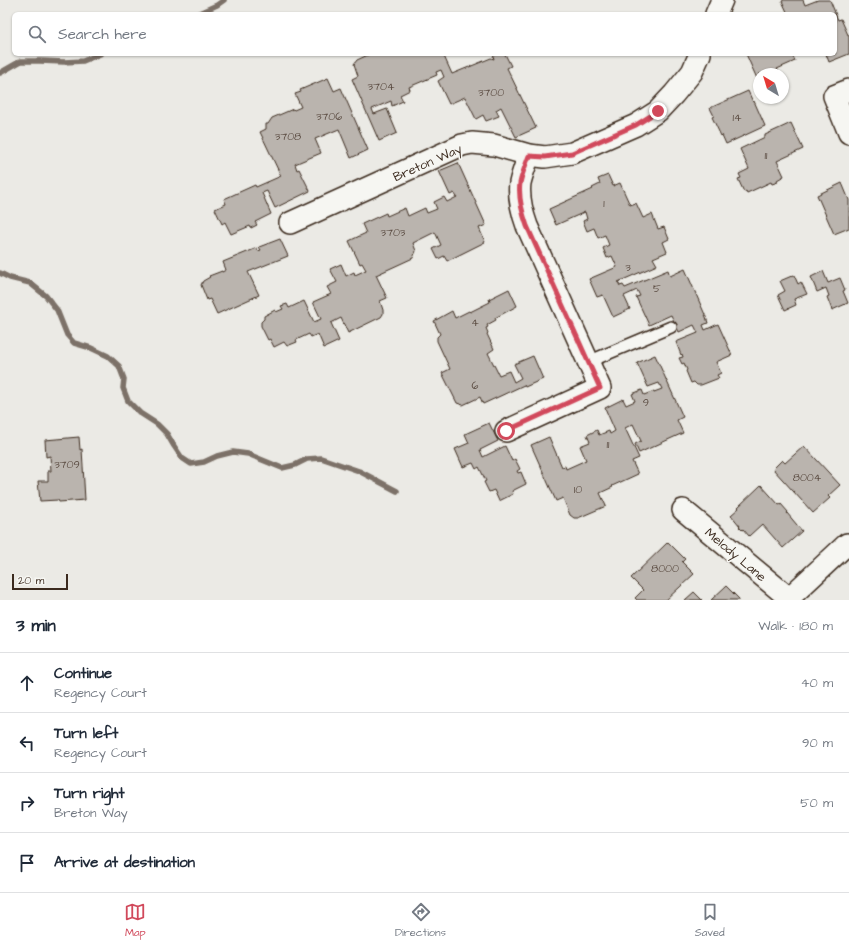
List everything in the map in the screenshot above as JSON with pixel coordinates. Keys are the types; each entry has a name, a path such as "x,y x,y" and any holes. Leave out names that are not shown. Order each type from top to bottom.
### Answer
{"street":[{"path":"717,12 722,0"},
{"name":"Breton Way","path":"290,223 462,145 472,143 494,145 529,156 545,157 572,153 636,125 658,111 692,72 699,56"},
{"path":"849,90 834,96 849,132"},
{"path":"506,431 600,388 522,213 519,198 520,182 529,156"},
{"name":"Melody Lane","path":"683,510 789,599 847,544 849,547"}],"lane":[{"path":"588,362 671,327"}],"building":[{"path":"803,0 805,5 818,0 830,0 835,12 787,12 782,1"},
{"path":"837,18 838,20 841,19 849,37 849,54 829,62 827,56 837,56"},
{"path":"366,56 444,56 452,74 491,58 494,59 493,56 506,56 511,66 507,68 536,128 516,137 501,107 496,110 499,116 486,121 483,115 476,119 465,97 449,104 438,81 444,77 441,70 436,72 437,75 409,87 410,90 400,95 403,101 392,106 391,101 372,109 374,114 387,109 397,133 379,141 352,79 358,76 354,64 357,60"},
{"path":"747,56 793,56 795,61 779,68 753,68 753,70"},
{"path":"328,78 334,91 341,88 368,150 351,158 339,129 315,139 321,153 295,164 310,191 275,208 267,191 262,193 271,214 255,222 257,225 251,228 250,226 231,234 225,222 222,224 215,209 226,204 224,199 255,185 256,187 281,176 260,132 266,129 266,124 268,124 272,118 301,107 295,94 301,92 300,90"},
{"path":"748,91 765,126 726,144 712,117 714,116 710,108"},
{"path":"791,123 803,149 777,161 784,176 777,180 778,182 772,184 771,182 747,193 746,191 744,192 738,179 741,178 739,174 749,169 740,149"},
{"path":"458,163 486,225 479,228 485,242 447,261 444,256 438,259 433,249 441,245 435,232 413,243 416,251 413,258 376,275 387,298 380,301 383,310 381,317 348,333 341,318 331,323 339,341 324,348 318,334 311,337 309,334 296,340 297,342 287,346 284,342 274,347 270,339 268,340 261,326 264,316 275,310 276,312 283,309 281,306 287,304 289,308 304,301 314,322 321,319 313,302 331,294 327,287 337,282 330,269 341,264 346,276 354,272 355,275 366,270 362,263 360,264 349,241 366,233 362,224 386,213 387,216 405,208 408,216 425,208 427,213 437,209 434,202 444,197 447,202 457,197 454,193 450,195 439,171"},
{"path":"608,175 613,186 620,183 630,205 636,203 643,218 652,214 658,229 664,227 669,239 663,242 667,252 653,258 657,265 618,282 620,286 623,285 625,288 668,270 670,276 685,269 708,323 703,325 705,330 718,324 732,355 716,362 721,373 717,375 719,378 701,385 697,385 694,382 691,383 684,363 682,364 679,358 683,357 676,342 698,333 694,325 679,332 671,315 649,325 636,297 640,296 637,290 624,296 630,309 613,317 603,295 597,297 589,279 617,267 612,256 607,258 603,248 609,245 605,235 598,238 594,228 587,231 583,221 587,219 585,212 556,225 549,209 593,189 592,188 600,184 598,179"},
{"path":"842,183 849,200 849,228 834,234 817,195"},
{"path":"280,239 288,256 248,272 259,295 217,314 210,299 207,300 201,285 203,281 210,277 209,276 226,270 223,262 257,248 258,251 261,250 259,247"},
{"path":"823,271 828,283 840,278 848,303 832,310 827,297 829,296 826,288 817,292 811,277"},
{"path":"794,275 798,284 801,282 807,294 794,299 796,305 785,310 778,295 785,291 780,281"},
{"path":"509,289 517,306 495,318 496,320 487,325 487,334 494,349 488,353 499,375 509,371 514,382 521,378 514,364 533,356 543,379 525,387 524,385 483,404 480,397 463,405 457,403 442,373 450,369 437,341 437,337 440,334 434,321 452,311 455,318 469,311 470,312 490,302 489,299"},
{"path":"655,355 683,417 677,420 683,433 639,453 635,444 641,441 633,424 625,428 639,458 632,461 638,474 600,493 606,506 578,518 574,518 570,515 563,498 556,501 531,445 549,437 562,467 565,466 566,469 586,460 580,446 590,442 587,435 597,430 599,435 609,431 610,434 615,431 605,408 623,399 626,405 635,401 632,394 642,390 644,395 662,389 659,383 648,387 637,363"},
{"path":"489,423 498,441 480,450 483,457 505,446 512,461 515,459 520,469 517,471 518,473 521,472 526,484 512,491 513,494 499,501 494,490 489,492 484,482 486,481 479,467 476,469 473,463 463,467 455,449 469,443 465,434"},
{"path":"79,437 80,450 82,449 85,500 59,502 58,500 40,501 38,481 48,481 48,471 51,471 50,456 46,457 45,440"},
{"path":"804,446 840,485 828,496 830,498 813,513 773,469 782,460 785,463"},
{"path":"761,485 779,505 781,504 802,531 783,548 762,524 749,536 739,527 740,526 731,515"},
{"path":"668,542 685,559 682,562 694,574 666,600 637,600 635,598 643,590 631,578"},
{"path":"726,586 740,600 711,600"},
{"path":"694,592 702,600 685,600"}],"waterway":[{"path":"201,12 224,0"},
{"path":"0,73 21,61 83,61 95,56"},
{"path":"0,273 10,278 30,283 46,296 57,310 67,335 74,343 91,348 108,356 119,366 124,379 123,388 128,401 140,413 157,424 167,434 182,458 191,464 204,462 217,456 233,452 248,454 282,468 295,465 307,459 321,458 359,471 397,491"}],"route":[{"path":"506,431 600,388 522,213 519,198 520,182 529,156 545,157 572,153 636,125 658,111"}]}
